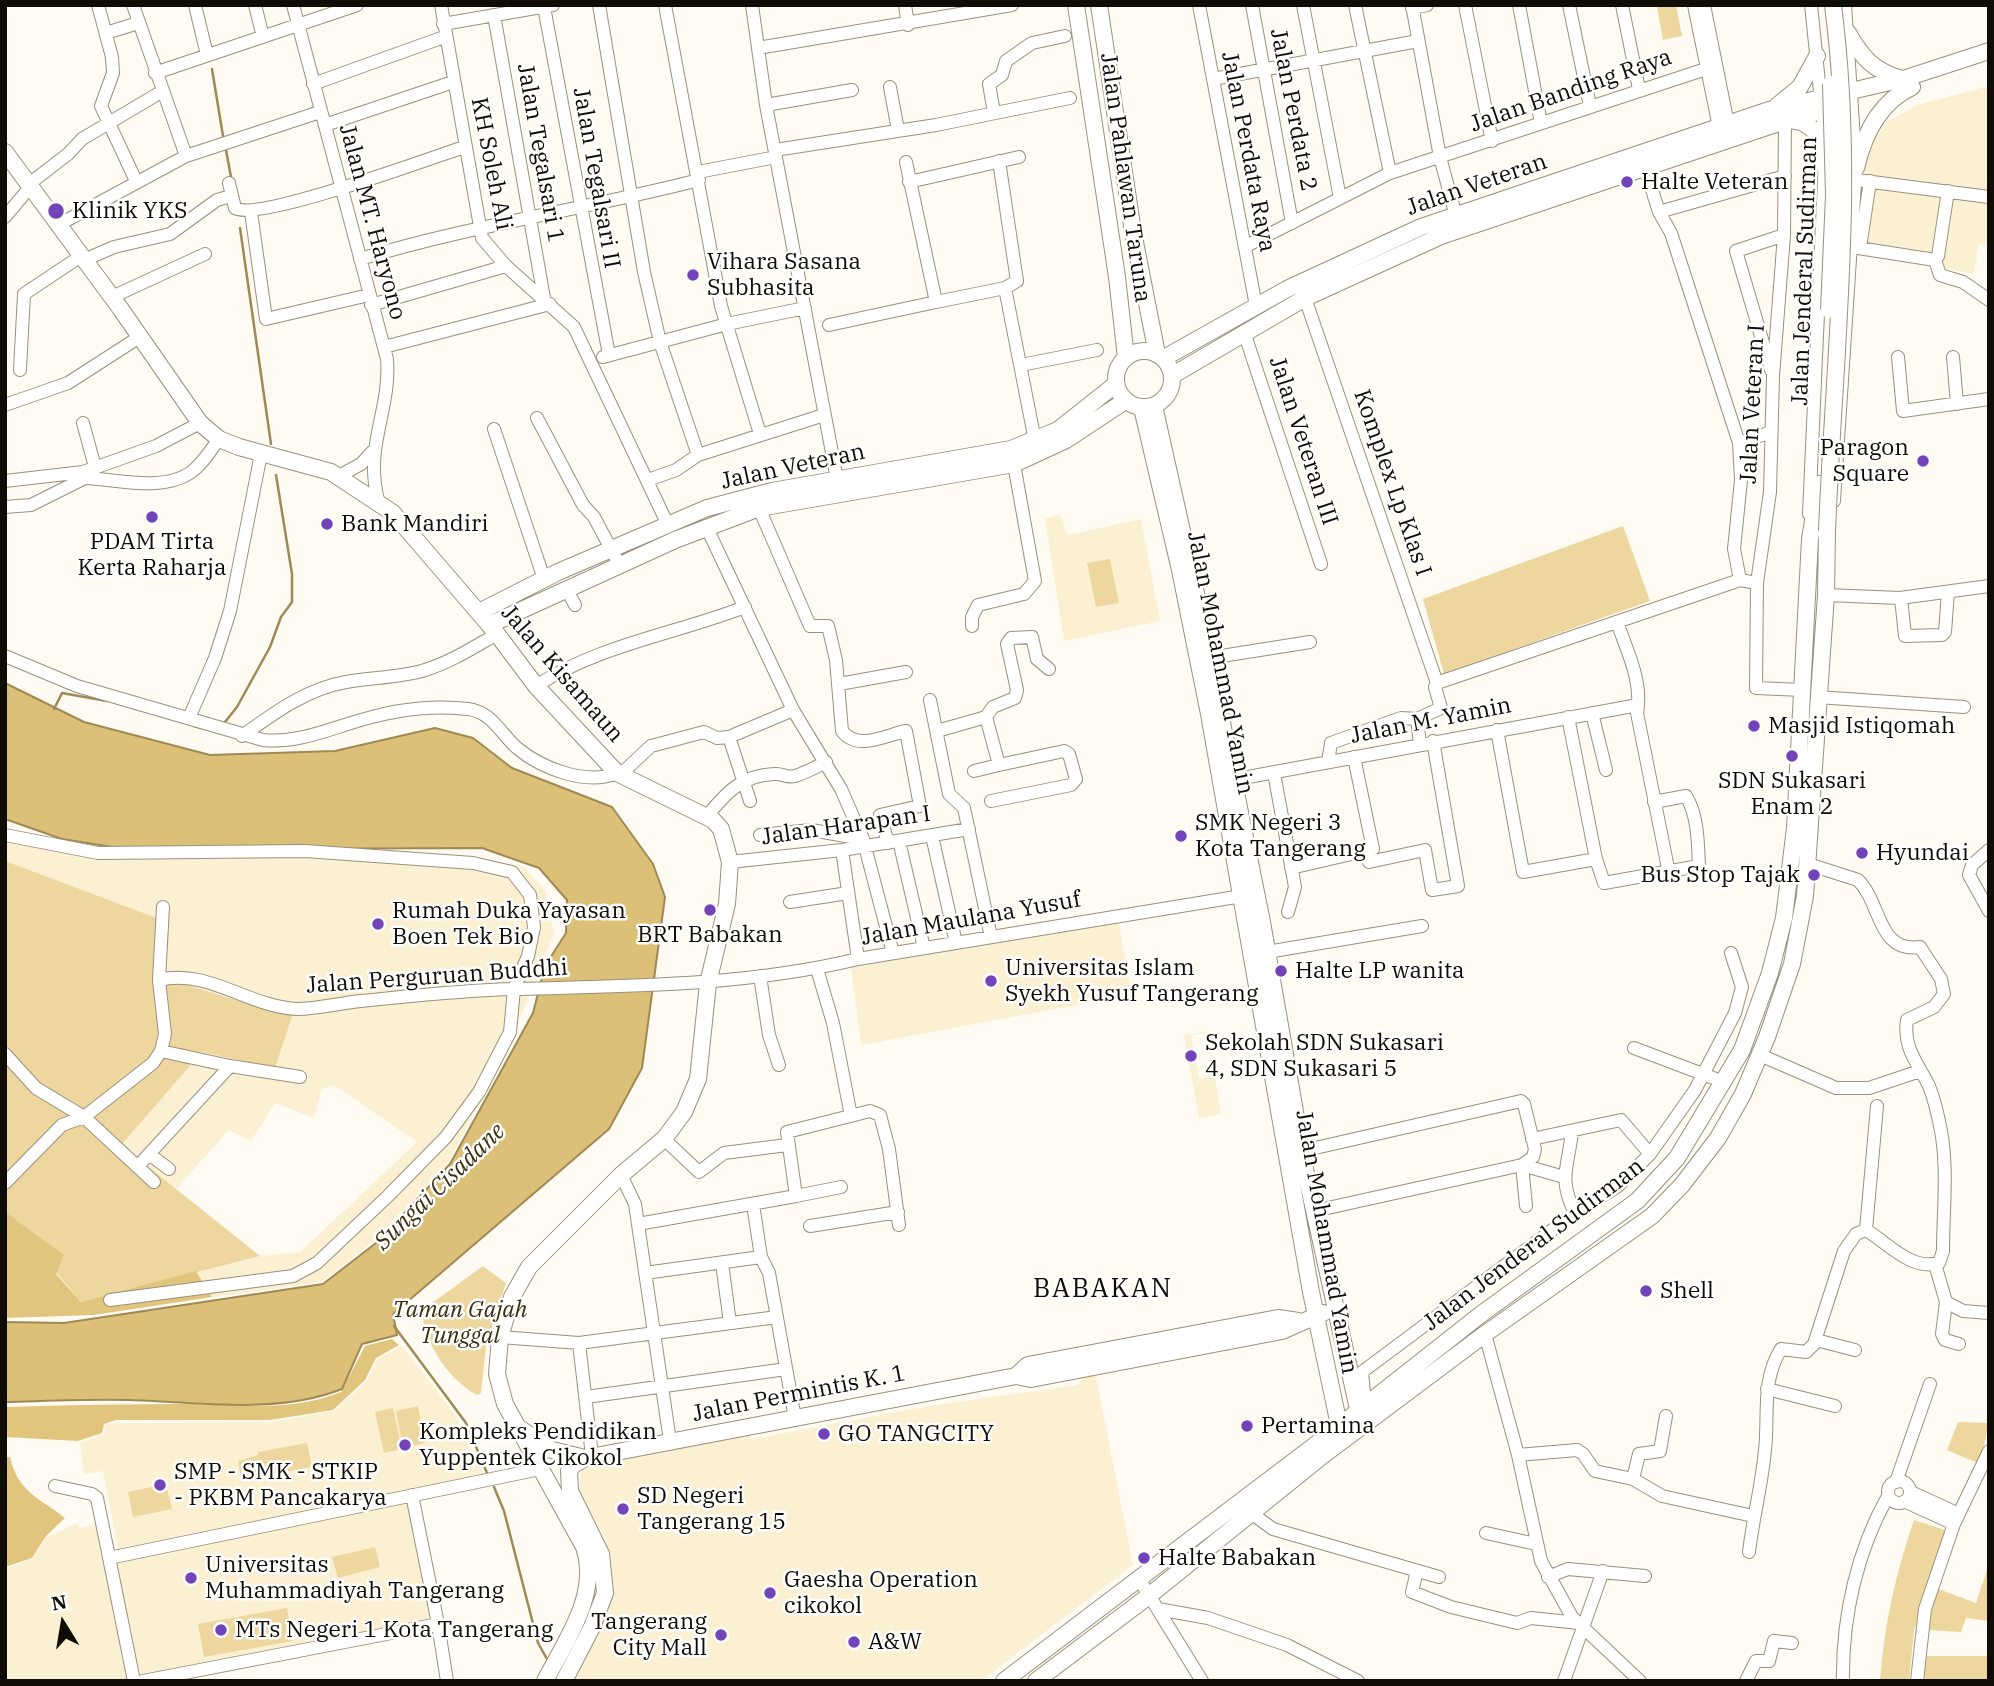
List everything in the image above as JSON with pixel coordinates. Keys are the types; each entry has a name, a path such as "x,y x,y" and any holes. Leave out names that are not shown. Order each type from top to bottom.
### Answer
{"main road":[{"name":"Jalan Pahlawan Taruna","path":"1076,5 1117,277 1126,358"},
{"name":"Jalan Pahlawan Taruna","path":"1098,5 1133,232 1160,356"},
{"name":"Jalan Jenderal Sudirman","path":"1036,1681 1154,1602 1251,1513 1485,1334 1658,1210 1718,1138 1743,1094 1760,1055 1792,964 1808,864 1810,694 1834,195 1833,98 1822,5"},
{"name":"Jalan Jenderal Sudirman","path":"1004,1681 1466,1326 1637,1201 1659,1180 1698,1127 1724,1082 1754,1021 1784,918 1810,694 1826,595 1818,535 1846,202 1844,111 1832,5"},
{"path":"1848,33 1861,57 1876,70 1908,83"},
{"path":"1856,174 1860,150 1878,115 1908,83 1989,51"},
{"path":"1769,110 1800,88 1817,55"},
{"path":"1823,104 1989,62"},
{"name":"Jalan Veteran","path":"1160,356 1392,238 1458,222 1605,174 1769,110 1823,104"},
{"name":"Jalan Veteran","path":"1605,174 1645,169 1787,120 1823,104"},
{"path":"1787,120 1802,122 1814,130 1824,172"},
{"name":"Jalan Kisamaun","path":"5,152 113,297 200,423 219,439 261,454 311,465 339,476 378,500 393,513 488,624 536,686 619,774 706,816 721,829 730,862 727,904 708,983 698,1079 684,1112 664,1139 621,1175 529,1266 512,1297 500,1338 496,1362 499,1385 515,1426 584,1547 589,1567 580,1615 545,1681"},
{"name":"Jalan Veteran","path":"1173,375 1305,298 1458,222"},
{"path":"1146,351 1160,356 1173,375 1172,388 1165,399 1148,407 1125,401 1116,384 1117,372 1126,358 1146,351"},
{"name":"Jalan Veteran","path":"488,624 706,526 759,508 938,470 1035,441 1058,430 1116,384"},
{"name":"Jalan Veteran","path":"488,624 544,579 707,508 772,491 837,479 1014,464 1066,440 1125,401"},
{"name":"Jalan Mohammad Yamin","path":"1148,407 1209,658 1267,952 1301,1151 1350,1377 1362,1406"},
{"name":"Jalan Mohammad Yamin","path":"1148,407 1242,896 1315,1317 1339,1425"},
{"name":"Jalan Permintis K. 1","path":"515,1426 552,1450 589,1457 1016,1376 1031,1379 1282,1331 1298,1321 1328,1310 1334,1302"},
{"path":"1329,1388 1350,1377"},
{"path":"564,1681 592,1627 604,1593 601,1554 569,1483 573,1465 589,1457"}],"street":[{"path":"97,5 106,33 113,73 101,106 136,181"},
{"path":"132,5 186,156"},
{"path":"195,5 207,55"},
{"path":"255,5 263,37"},
{"name":"Jalan MT. Haryono","path":"293,5 384,347 388,373 373,451 372,472 378,500"},
{"path":"155,73 357,5"},
{"name":"KH Soleh Ali","path":"440,5 478,227 485,244 574,327 668,525"},
{"path":"598,5 643,272 660,342 698,455"},
{"path":"665,5 712,265 760,434"},
{"path":"752,5 766,105 837,479"},
{"path":"905,5 908,25"},
{"name":"Jalan Perdata Raya","path":"1199,5 1256,306"},
{"name":"Jalan Perdata 2","path":"1252,5 1292,223"},
{"path":"1303,5 1340,198"},
{"path":"1356,5 1390,173"},
{"path":"1427,5 1412,6 1440,157 1458,222"},
{"path":"1465,5 1492,141"},
{"path":"1518,5 1541,123"},
{"path":"1569,5 1590,106"},
{"path":"1622,5 1639,89"},
{"path":"1694,5 1723,126"},
{"path":"1704,5 1710,67"},
{"path":"1814,5 1832,5"},
{"name":"Jalan Jenderal Sudirman","path":"1814,5 1823,104 1824,172 1808,484 1818,535"},
{"name":"Jalan Jenderal Sudirman","path":"1818,535 1837,484 1856,247 1854,97 1845,5"},
{"path":"313,84 444,31 524,7 548,6"},
{"name":"Jalan Tegalsari II","path":"548,6 579,206 609,355"},
{"path":"758,48 908,25 975,9 1008,6"},
{"name":"Jalan Tegalsari 1","path":"494,15 547,301"},
{"path":"106,33 138,23"},
{"path":"994,113 989,84 1002,75 1006,61 1038,40 1065,36"},
{"path":"1213,79 1418,41"},
{"name":"Jalan Banding Raya","path":"1246,246 1390,173 1710,67"},
{"path":"58,225 186,156 453,82"},
{"path":"890,87 898,130"},
{"path":"766,105 852,90"},
{"path":"5,218 30,185 82,139 161,92"},
{"path":"360,259 478,227 631,198 776,154 1070,98"},
{"name":"Jalan Veteran I","path":"1787,120 1784,234 1773,376 1770,492 1757,583 1756,688 1810,694"},
{"path":"20,370 24,294 82,258 114,247 170,234 230,189 235,208 251,212 342,188 464,147"},
{"path":"909,182 1019,157"},
{"path":"829,325 1014,285 1018,275 999,161"},
{"path":"906,162 936,303"},
{"path":"1645,169 1659,212 1671,233 1739,443 1741,480 1734,549 1740,580"},
{"path":"1824,172 1856,174 1870,181 1948,191 1988,192"},
{"path":"1659,212 1785,176"},
{"path":"1870,181 1856,247 1935,260"},
{"path":"1935,260 1938,256 1948,191"},
{"path":"251,212 266,319 370,300 506,266"},
{"path":"1773,376 1736,251 1784,234"},
{"path":"113,297 205,254"},
{"path":"1935,260 1940,275 1963,282 1989,300"},
{"path":"1005,289 1035,441"},
{"name":"Komplex Lp Klas I","path":"1305,298 1436,685"},
{"path":"384,347 547,301"},
{"path":"592,361 727,324 805,308"},
{"name":"Jalan Veteran III","path":"1244,332 1321,564"},
{"path":"5,405 68,383 141,337"},
{"path":"1021,365 1097,350"},
{"path":"1898,357 1903,411 1989,399"},
{"path":"1953,357 1957,404"},
{"path":"648,480 676,470 698,455 824,415"},
{"path":"537,418 583,505 594,517 619,564"},
{"path":"83,423 88,472"},
{"path":"5,507 31,505 88,472 156,446 200,423"},
{"path":"494,429 544,579"},
{"path":"1739,443 1771,432"},
{"path":"5,481 88,472 143,483 173,480 193,471 219,439"},
{"path":"339,476 361,464 373,451"},
{"path":"188,718 227,624 261,454"},
{"path":"972,625 972,617 978,605 1024,594 1035,581 1014,464"},
{"path":"759,508 810,626 828,626 839,684 842,731 847,737 864,741 906,731 920,806 880,815 894,842 924,948"},
{"path":"706,526 793,710 826,762 864,843 893,953"},
{"path":"1328,762 1331,743 1401,719 1417,719 1441,708 1436,685 1740,580 1757,583"},
{"path":"1826,595 1901,598 1989,586"},
{"path":"566,588 575,605"},
{"path":"1901,598 1905,636 1942,635 1945,632 1948,592"},
{"path":"536,686 559,671 591,657 745,607"},
{"path":"1617,622 1634,669 1637,713 1669,873"},
{"path":"242,736 284,707 315,691 346,682 393,678 428,670 488,624"},
{"path":"937,731 986,717 993,707 1017,694 1008,640 1024,635 1032,636 1037,659 1049,669"},
{"path":"1209,658 1310,642"},
{"path":"5,656 77,686 242,736 289,741 389,713 468,709 486,715 516,747 540,763 587,777 619,774 651,746 704,732 717,738 729,737 793,710"},
{"path":"839,684 864,685 906,672"},
{"path":"1810,694 1964,707"},
{"path":"930,700 949,794 963,804 991,937"},
{"name":"Jalan M. Yamin","path":"1232,780 1638,705"},
{"path":"1592,713 1606,770"},
{"path":"986,717 999,765"},
{"path":"1568,717 1596,859 1604,883 1699,866 1690,803 1686,796 1654,802"},
{"path":"1417,719 1420,744"},
{"path":"1497,730 1523,872 1596,859"},
{"path":"729,737 750,801"},
{"path":"1367,852 1369,862 1425,850 1432,890 1458,886 1433,741"},
{"path":"974,771 1064,751 1069,755 1076,779 1071,785 990,801"},
{"path":"1291,868 1367,852 1373,846 1354,757"},
{"path":"706,816 730,788 744,781 777,773 796,776 826,762"},
{"path":"1274,773 1295,891 1288,912"},
{"path":"760,835 811,830 864,843"},
{"name":"Jalan Harapan I","path":"730,862 842,850 864,843 894,842 969,830"},
{"path":"5,835 98,853 330,852 473,863 512,872 530,895 534,927 528,956 514,989 510,1032 492,1069 446,1137 317,1263 293,1276 280,1279 110,1300"},
{"path":"932,836 956,943"},
{"path":"842,850 858,959"},
{"path":"1989,850 1980,855 1970,869 1969,876 1985,896 1989,911"},
{"path":"1808,864 1858,880 1893,943 1905,949 1920,947 1931,960 1944,994 1934,1007 1907,1020 1905,1034 1915,1065 1927,1081 1940,1123 1944,1164 1943,1251 1935,1264 1946,1302 1942,1334 1945,1339 1959,1345"},
{"path":"790,902 848,893"},
{"name":"Jalan Maulana Yusuf","path":"708,983 817,969 858,959 1242,896"},
{"path":"5,1183 62,1125 84,1117 133,1082 162,1051 165,1034 159,980 163,907"},
{"path":"1267,952 1422,926"},
{"path":"1362,1406 1363,1372 1452,1308 1575,1213 1618,1186 1650,1154 1703,1075 1735,1013 1742,987 1731,953"},
{"path":"817,969 833,1023 851,1115"},
{"name":"Jalan Perguruan Buddhi","path":"159,980 188,976 257,1000 300,1009 514,989 708,983"},
{"path":"760,976 769,1035 779,1065"},
{"path":"1735,1013 1754,1021"},
{"path":"1634,1048 1724,1082"},
{"path":"162,1051 230,1066 300,1077"},
{"path":"5,1054 36,1088 84,1117 153,1182"},
{"path":"1760,1055 1836,1088 1868,1088 1920,1071"},
{"path":"138,1166 230,1066"},
{"path":"1301,1151 1521,1101 1532,1139 1533,1157 1521,1165 1314,1212"},
{"path":"1866,1230 1877,1106"},
{"path":"796,1196 786,1134 790,1130 874,1111 881,1119 899,1219 810,1226"},
{"path":"1532,1139 1622,1120 1650,1154"},
{"path":"1572,1132 1564,1177 1565,1193 1575,1213"},
{"path":"664,1139 699,1172 724,1153 787,1144"},
{"path":"149,1154 169,1169"},
{"path":"1521,1165 1564,1177"},
{"path":"1521,1165 1526,1206"},
{"path":"1640,1165 1659,1180"},
{"path":"621,1175 635,1204 670,1441"},
{"path":"638,1224 841,1187"},
{"path":"753,1204 761,1257 769,1273 795,1418"},
{"path":"1866,1230 1910,1260 1935,1264"},
{"path":"1749,1552 1765,1452 1764,1403 1774,1362 1781,1349 1806,1352 1816,1340 1844,1251 1856,1234 1866,1230"},
{"path":"645,1273 761,1257"},
{"path":"722,1263 730,1323"},
{"path":"1507,1266 1522,1284"},
{"path":"1946,1302 1963,1311 1989,1313"},
{"path":"1452,1308 1466,1326"},
{"path":"500,1338 579,1343 777,1317"},
{"path":"1485,1334 1518,1455 1536,1544 1548,1577 1567,1610 1640,1681"},
{"path":"1816,1340 1855,1350"},
{"path":"579,1343 586,1397 589,1457"},
{"path":"586,1397 786,1368"},
{"path":"1843,1681 1847,1617 1860,1563 1888,1496 1889,1487 1896,1482 1930,1384"},
{"path":"1768,1389 1835,1406"},
{"path":"1633,1479 1639,1454 1661,1451 1666,1416"},
{"path":"1518,1455 1577,1450 1595,1471 1633,1479 1662,1496 1754,1516"},
{"path":"1917,1681 1925,1609 1956,1519 1989,1451"},
{"path":"109,1558 540,1469"},
{"path":"1896,1482 1906,1483 1908,1497"},
{"path":"55,1486 95,1495 134,1681"},
{"path":"412,1495 447,1681"},
{"path":"1888,1496 1895,1503 1908,1497 1956,1519"},
{"path":"1251,1513 1273,1529 1439,1577"},
{"path":"1486,1534 1536,1544"},
{"path":"1548,1577 1568,1569 1645,1576"},
{"path":"1417,1571 1412,1592 1451,1607 1517,1622 1531,1618 1581,1625"},
{"path":"1564,1681 1581,1625 1603,1571"},
{"path":"1139,1579 1202,1681"},
{"path":"1154,1602 1287,1645 1349,1679"},
{"path":"144,1681 438,1624"},
{"path":"1746,1681 1756,1661 1769,1661 1774,1641 1792,1643"}],"shaded area":[{"path":"1989,86 1989,245 1979,244 1973,274 1854,248 1863,159 1885,123 1917,105"},
{"path":"1060,514 1068,535 1141,519 1160,621 1064,641 1045,519"},
{"path":"5,831 86,857 339,855 465,858 524,867 545,890 554,934 510,1043 448,1163 374,1241 322,1282 212,1297 196,1271 260,1256 300,1252 417,1142 334,1085 322,1089 314,1118 275,1103 251,1141 229,1130 176,1189 120,1145 202,1052 255,1006 155,974 5,861"},
{"name":"Universitas Islam Syekh Yusuf Tangerang","path":"1118,919 1132,995 861,1045 851,968"},
{"name":"Sekolah SDN Sukasari 4, SDN Sukasari 5","path":"1207,1031 1221,1114 1199,1118 1184,1035","holes":["1206,1033 1213,1076 1199,1079 1191,1035"]},
{"path":"5,1212 64,1255 56,1274 81,1302 196,1271 212,1297 94,1315 5,1318"},
{"path":"392,1339 399,1345 376,1358 365,1380 333,1410 270,1420 116,1420 104,1424 102,1433 78,1441 5,1437 5,1407 165,1404 265,1406 322,1398 341,1392 365,1346"},
{"path":"402,1346 456,1416 484,1475 118,1549 103,1471 84,1474 80,1442 104,1435 105,1425 113,1423 271,1422 334,1411 367,1381 378,1359"},
{"path":"1094,1367 1133,1565 981,1681 570,1681 608,1574 605,1538 580,1493 580,1473 589,1465 746,1434 752,1439 929,1406 1077,1385"},
{"path":"5,1457 10,1457 24,1487 65,1518 46,1536 32,1558 5,1567"},
{"path":"408,1501 432,1618 138,1676 115,1560"},
{"path":"78,1523 79,1528 96,1525 103,1546 128,1681 5,1681 5,1569 32,1559 47,1537"}],"green space":[{"path":"1676,5 1682,36 1663,40 1657,7"},
{"path":"1623,526 1650,601 1444,674 1423,599"},
{"path":"1110,559 1119,603 1096,607 1087,563"},
{"path":"5,861 162,920 155,975 255,1006 293,1014 275,1068 202,1052 121,1145 260,1256 81,1302 5,1212"},
{"name":"Taman Gajah Tunggal","path":"483,1266 506,1283 486,1346 481,1393 477,1395 458,1381 442,1363 430,1342 423,1319 432,1303"},
{"path":"418,1406 425,1443 403,1448 396,1411"},
{"path":"393,1408 402,1449 384,1453 375,1412"},
{"path":"1958,1422 1989,1423 1980,1464 1947,1450"},
{"path":"307,1443 312,1467 241,1480 238,1461 258,1455 258,1452"},
{"path":"166,1484 172,1509 133,1517 128,1492"},
{"path":"1914,1520 1945,1530 1914,1631 1909,1681 1880,1681 1884,1639 1892,1599"},
{"path":"375,1547 380,1567 338,1578 332,1557"},
{"path":"1989,1564 1989,1621 1966,1618 1961,1632 1928,1630 1936,1588 1976,1603"},
{"path":"287,1608 293,1641 204,1657 198,1624"},
{"path":"1927,1656 1989,1656 1989,1681 1923,1681"}],"water":[{"name":"Sungai Cisadane","path":"5,683 84,722 210,755 335,751 435,728 473,738 512,768 612,807 653,864 665,897 642,1068 609,1129 393,1314 397,1335 362,1344 342,1389 291,1402 264,1404 114,1400 5,1402 5,1322 64,1323 323,1284 376,1243 450,1164 533,1013 545,966 566,933 567,900 539,868 482,848 223,849 163,855 62,839 5,819"}],"waterway":[{"path":"212,69 223,136"},
{"path":"226,150 231,177"},
{"path":"240,228 271,444"},
{"path":"225,722 237,707 270,647 281,617 292,602 292,574 276,475"},
{"path":"54,709 62,693 107,701"},
{"path":"194,726 217,732"},
{"path":"394,1326 466,1423 487,1473"},
{"path":"494,1487 504,1511 538,1643 547,1659"}],"place":[{"name":"Halte Veteran","path":"1627,182"},
{"name":"Klinik YKS","path":"56,211"},
{"name":"Vihara Sasana Subhasita","path":"693,275"},
{"name":"Paragon Square","path":"1923,461"},
{"name":"PDAM Tirta Kerta Raharja","path":"152,517"},
{"name":"Bank Mandiri","path":"327,524"},
{"name":"Masjid Istiqomah","path":"1754,726"},
{"name":"SDN Sukasari Enam 2","path":"1792,756"},
{"name":"SMK Negeri 3 Kota Tangerang","path":"1181,836"},
{"name":"Hyundai","path":"1862,853"},
{"name":"Bus Stop Tajak","path":"1814,875"},
{"name":"BRT Babakan","path":"710,910"},
{"name":"Rumah Duka Yayasan Boen Tek Bio","path":"378,924"},
{"name":"Halte LP wanita","path":"1281,971"},
{"name":"Universitas Islam Syekh Yusuf Tangerang","path":"991,981"},
{"name":"Sekolah SDN Sukasari 4, SDN Sukasari 5","path":"1191,1056"},
{"name":"Shell","path":"1646,1291"},
{"name":"Pertamina","path":"1247,1426"},
{"name":"GO TANGCITY","path":"824,1434"},
{"name":"Kompleks Pendidikan Yuppentek Cikokol","path":"405,1445"},
{"name":"SMP - SMK - STKIP - PKBM Pancakarya","path":"160,1485"},
{"name":"SD Negeri Tangerang 15","path":"623,1509"},
{"name":"Halte Babakan","path":"1144,1558"},
{"name":"Universitas Muhammadiyah Tangerang","path":"191,1578"},
{"name":"Gaesha Operation cikokol","path":"770,1593"},
{"name":"MTs Negeri 1 Kota Tangerang","path":"221,1630"},
{"name":"Tangerang City Mall","path":"721,1635"},
{"name":"A&W","path":"854,1642"}],"district":[{"name":"BABAKAN","path":"1103,1289"}]}
